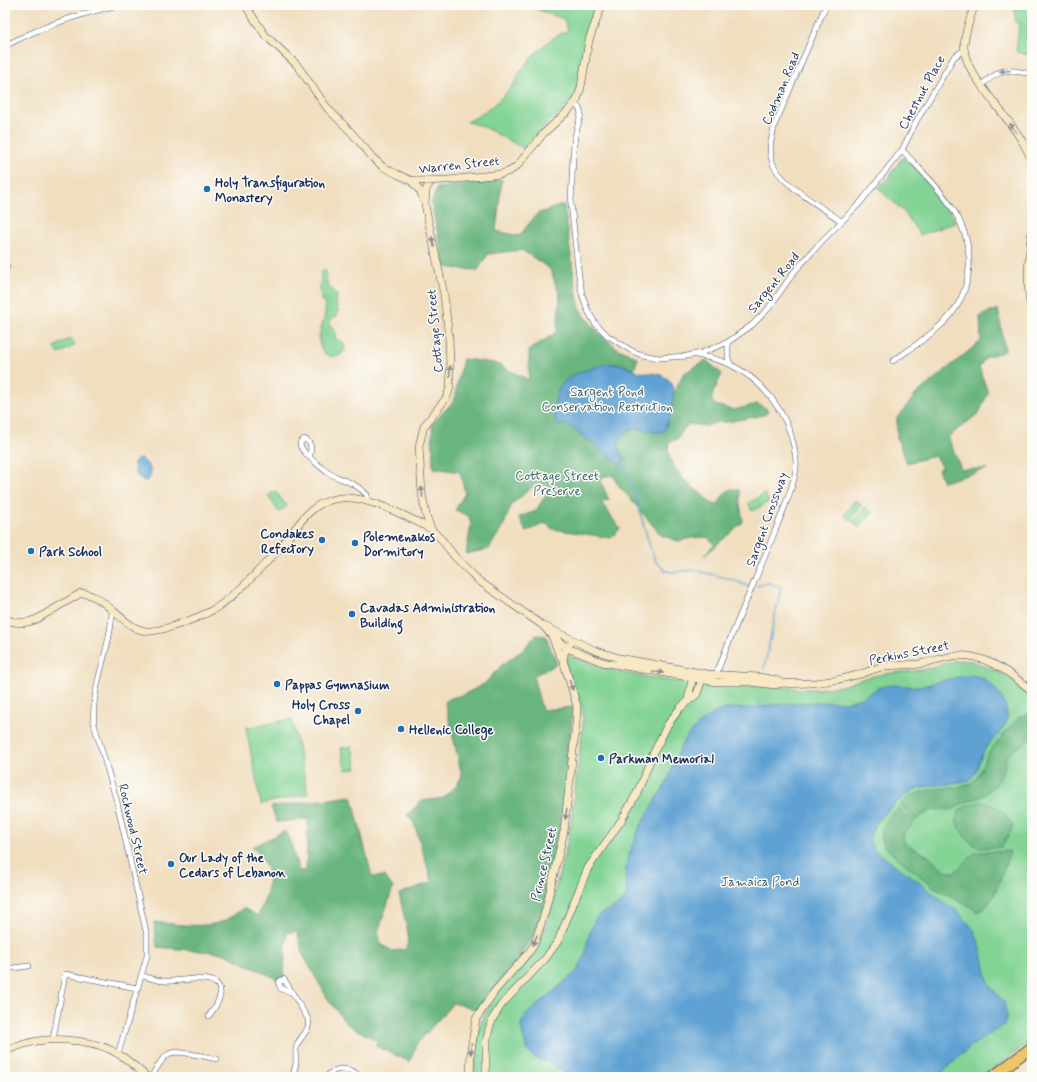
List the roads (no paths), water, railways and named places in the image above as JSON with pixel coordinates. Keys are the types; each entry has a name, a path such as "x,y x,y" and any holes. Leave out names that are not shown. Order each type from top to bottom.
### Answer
{"highway":[{"path":"992,1077 1032,1047"}],"main road":[{"name":"Warren Street","path":"245,5 265,35 297,65 328,110 352,132 374,158 388,169 410,180 431,181 500,174 512,170 520,162 544,133 574,104 579,95 591,34 602,5"},
{"path":"974,5 965,36 964,50 970,68 1021,140 1032,162"},
{"name":"Cottage Street","path":"410,180 420,191 425,205 444,295 449,340 450,387 448,397 424,426 419,446 422,494 426,515 431,529 479,582 510,602"},
{"name":"Cottage Street","path":"425,205 426,190 431,181"},
{"path":"1032,228 1028,289 1032,313"},
{"path":"5,618 16,622 31,622 81,593 89,594 112,609 129,624 149,632 183,623 216,608 233,594 279,549 300,521 325,502 336,499 353,498 367,501 431,529"},
{"name":"Perkins Street","path":"510,602 542,625 573,640 615,657 723,683 750,682 775,685 782,683 830,682 863,674 886,666 925,663 953,655 968,656 988,661 1013,676 1032,691"},
{"name":"Perkins Street","path":"542,625 552,636 567,648 602,662 693,675"},
{"name":"Prince Street","path":"470,1077 471,1050 476,1019 494,992 534,945 545,912 564,831 577,706 563,659 559,654 552,636"},
{"path":"563,659 567,648 573,640"},
{"path":"688,700 693,675"},
{"name":"Perkins Street","path":"703,677 716,675 759,677 776,680 782,683"},
{"path":"486,1077 486,1043 493,1018 502,1004 545,959 558,941 588,868 621,821 637,793 653,754 668,724 679,709 688,700 696,695 703,677"},
{"path":"1021,682 1032,684"},
{"path":"5,1051 36,1041 53,1039 96,1045 118,1054 147,1077"}],"street":[{"path":"5,46 43,28 100,9 118,5"},
{"name":"Codman Road","path":"826,5 775,124 771,140 771,160 781,177 789,184 841,221"},
{"name":"Chestnut Place","path":"902,150 917,120 954,57 964,50"},
{"path":"981,85 1001,70 1032,74"},
{"name":"Sargent Road","path":"574,104 579,108 581,114 575,136 573,154 572,204 582,294 595,323 608,336 620,345 634,352 649,356 664,358 696,355 728,342 752,325 761,316 794,272 841,221 860,203 902,150"},
{"path":"893,361 938,327 952,314 965,288 969,262 969,250 966,235 954,210 941,193 902,150"},
{"path":"728,342 728,358 730,364"},
{"name":"Sargent Crossway","path":"696,355 730,364 742,371 773,401 786,420 791,436 796,467 793,481 782,513 716,675"},
{"path":"309,457 327,472 358,487 366,494 367,501"},
{"name":"Rockwood Street","path":"112,609 112,622 96,691 93,715 94,724 117,802 147,936 147,956 118,1054"},
{"path":"5,969 29,966"},
{"path":"53,1039 65,974 137,988"},
{"path":"141,975 154,980 170,981 202,978 211,980 217,984 220,989 220,995 209,1016"},
{"path":"291,992 309,1023 309,1028 297,1043 295,1065 292,1077"},
{"path":"151,1077 166,1056 171,1053 178,1052 217,1059"},
{"path":"326,1077 331,1072 340,1069 350,1070 361,1077"}],"water":[{"path":"604,364 621,364 639,372 659,374 668,379 672,384 674,393 670,416 664,431 653,432 635,428 620,437 617,445 624,460 620,465 573,428 566,425 558,425 554,415 556,398 559,389 564,383 575,374"},
{"path":"140,458 150,468 151,475 147,481 140,479 136,475 134,469 134,462"},
{"name":"Jamaica Pond","path":"972,675 986,681 1004,701 1007,717 1003,729 986,747 974,774 969,780 962,783 925,787 912,791 892,806 880,818 875,824 869,840 875,851 958,911 974,930 981,948 986,973 991,987 1004,1002 1007,1017 1004,1025 971,1046 937,1077 574,1077 531,1055 526,1048 522,1030 524,1018 577,971 584,957 589,935 596,918 600,914 616,907 625,898 627,893 625,877 627,861 639,828 667,782 680,747 689,734 705,719 718,711 731,708 749,708 820,702 847,702 862,698 878,688 885,686 895,685 919,687"}],"waterway":[{"path":"622,463 627,471 632,485 651,550 656,562 666,571 674,572 695,570 734,580 749,587"},
{"path":"757,586 767,583 781,587 764,669"},
{"path":"758,707 759,700"}],"place":[{"name":"Holy Transfiguration Monastery","path":"207,189"},
{"name":"Condakes Refectory","path":"322,540"},
{"name":"Polemenakos Dormitory","path":"355,543"},
{"name":"Park School","path":"31,551"},
{"name":"Cavadas Administration Building","path":"352,614"},
{"name":"Pappas Gymnasium","path":"277,684"},
{"name":"Holy Cross Chapel","path":"358,711"},
{"name":"Hellenic College","path":"401,729"},
{"name":"Parkman Memorial","path":"601,758"},
{"name":"Our Lady of the Cedars of Lebanon","path":"171,864"}],"park label":[{"name":"Sargent Pond Conservation Restriction","path":"607,398"},
{"name":"Cottage Street Preserve","path":"557,482"}]}
